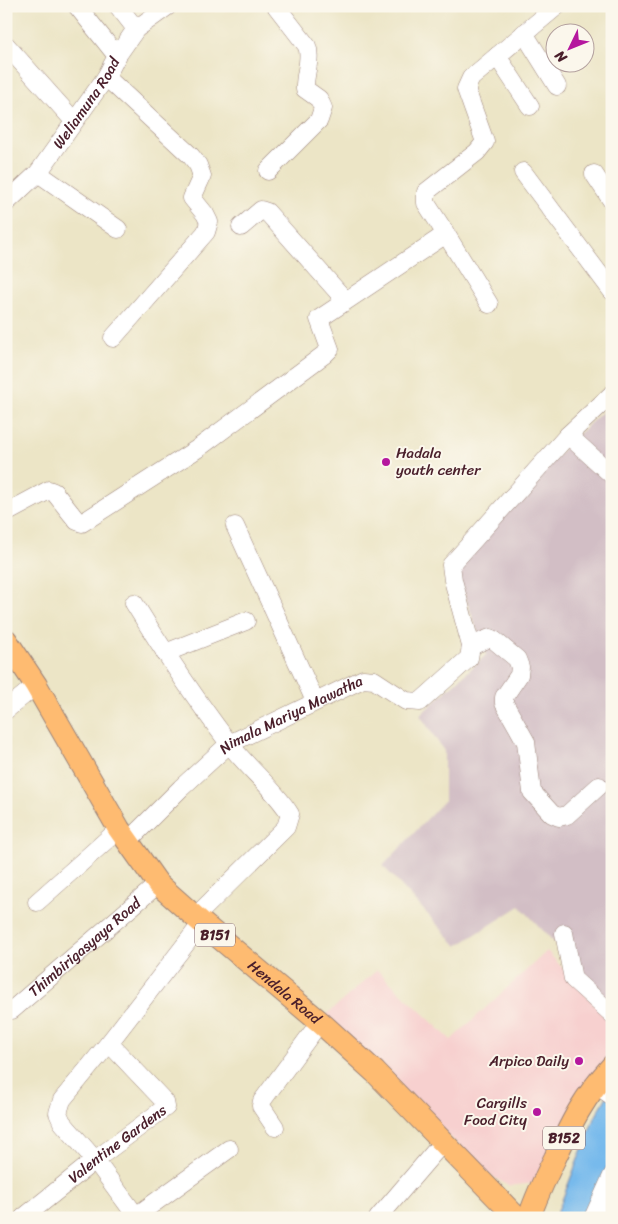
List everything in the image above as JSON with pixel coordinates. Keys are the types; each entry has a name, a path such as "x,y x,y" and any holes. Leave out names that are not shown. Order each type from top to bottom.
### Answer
{"main road":[{"name":"Hendala Road","path":"6,640 36,685 123,835 158,884 320,1022 375,1072 517,1218"},
{"name":"B152","path":"529,1218 539,1191 581,1104 604,1091 612,1066"},
{"name":"Hendala Road","path":"483,1181 513,1194 539,1191"}],"street":[{"path":"77,6 117,56"},
{"path":"118,6 136,29"},
{"path":"268,172 319,120 323,108 319,99 305,89 304,80 310,52 276,6"},
{"path":"488,304 426,203 426,192 477,152 485,142 466,90 470,78 557,6"},
{"name":"Weliamuna Road","path":"6,204 38,173 106,77 117,56 136,29 160,8"},
{"path":"524,33 557,86"},
{"path":"6,46 74,121"},
{"path":"497,56 530,106"},
{"path":"106,77 198,165 202,176 192,198 209,222 206,232 113,338"},
{"path":"523,172 612,291"},
{"path":"38,173 118,229"},
{"path":"594,174 612,201"},
{"path":"241,227 261,210 267,212 345,300"},
{"path":"6,513 49,490 54,492 77,521 82,523 88,520 197,449 325,354 330,350 329,343 319,319 446,234"},
{"path":"599,786 567,815 560,817 552,814 532,792 526,742 504,703 504,697 519,675 520,667 517,659 490,638 471,646 453,580 452,565 568,435 612,394"},
{"path":"568,435 612,475"},
{"path":"235,526 315,702"},
{"path":"134,602 165,654 229,744 282,802 290,814 286,827 198,920 109,1043 62,1100 58,1113 62,1122 95,1160 135,1217 229,1149"},
{"path":"165,654 246,621"},
{"name":"Nimala Mariya Mawatha","path":"37,902 181,788 229,744 363,680 374,680 406,701 420,702 469,658 471,646"},
{"path":"6,710 36,685"},
{"name":"Thimbirigasyaya Road","path":"12,1010 158,884"},
{"path":"564,933 573,979 612,1014"},
{"path":"275,1127 261,1106 262,1101 320,1022"},
{"name":"Valentine Gardens","path":"24,1218 95,1160 166,1107 165,1102 109,1043"},
{"path":"378,1218 443,1142"},
{"path":"593,1218 612,1176"}],"shaded area":[{"path":"612,403 612,1004 520,906 457,946 383,866 444,801 444,751 420,715 486,655 459,579 458,567 573,439"},
{"path":"547,951 612,1023 612,1057 534,1183 509,1186 488,1174 325,1016 377,970 451,1040"}],"water":[{"path":"612,1087 612,1155 587,1218 555,1218 593,1121"}],"place":[{"name":"Hadala youth center","path":"386,462"},
{"name":"Arpico Daily","path":"579,1061"},
{"name":"Cargills Food City","path":"537,1112"}]}
